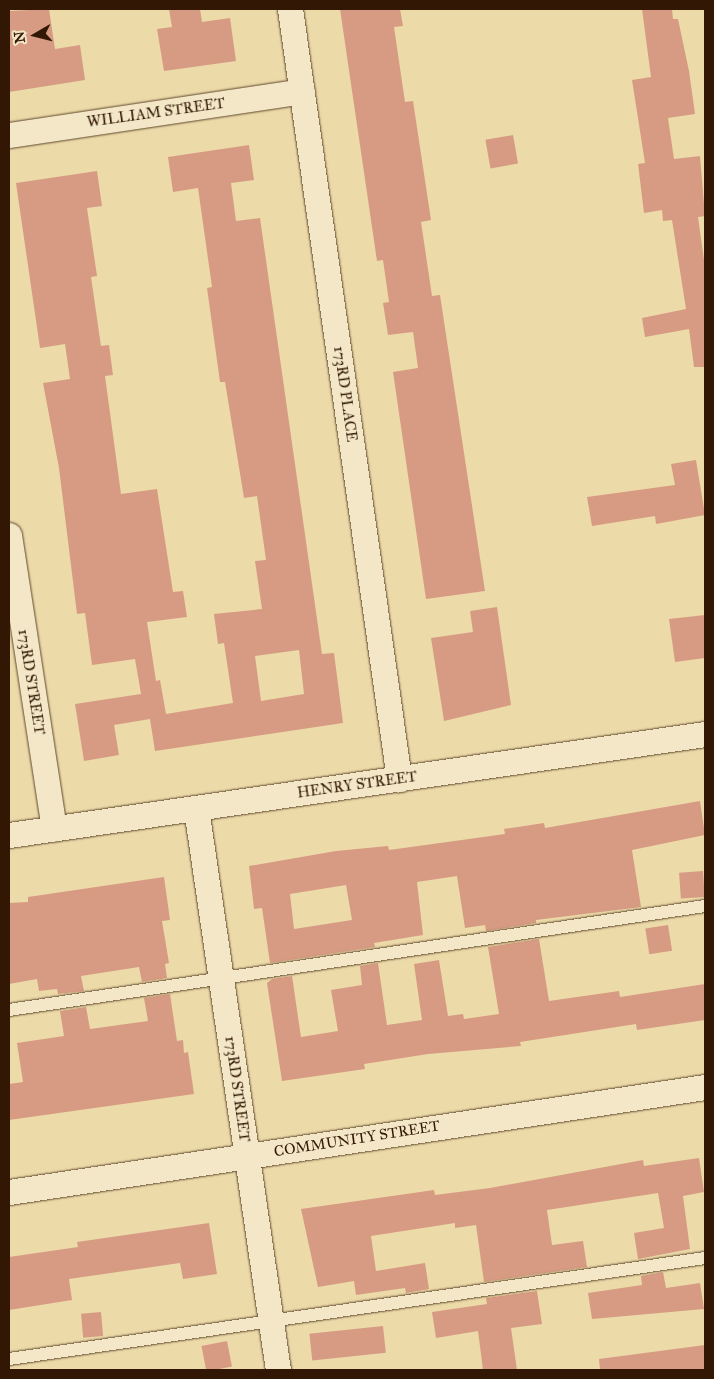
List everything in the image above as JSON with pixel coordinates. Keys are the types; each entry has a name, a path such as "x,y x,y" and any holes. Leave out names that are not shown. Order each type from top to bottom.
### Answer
{"street":[{"name":"173RD PLACE","path":"290,9 399,779"},
{"name":"WILLIAM STREET","path":"9,135 302,91"},
{"name":"173RD STREET","path":"9,535 54,829"},
{"name":"HENRY STREET","path":"9,835 705,737"},
{"name":"173RD STREET","path":"196,808 278,1370"},
{"name":"COMMUNITY STREET","path":"9,1192 705,1087"}],"lane":[{"path":"9,1010 221,980 705,906"},
{"path":"9,1359 705,1258"}],"building":[{"path":"49,9 55,49 80,45 85,80 9,92 9,11"},
{"path":"169,9 200,9 202,22 230,18 236,61 164,71 157,29 172,27"},
{"path":"340,9 400,9 403,26 394,27 405,102 413,101 431,220 421,222 432,296 440,295 485,591 426,599 393,372 418,368 413,332 388,335 383,303 389,302 383,260 377,261"},
{"path":"642,9 672,9 673,19 678,19 689,71 695,114 668,118 674,159 700,156 705,216 698,217 705,267 705,367 694,367 689,329 645,337 642,318 686,309 672,220 663,221 662,210 644,213 638,164 645,163 632,80 651,77"},
{"path":"513,135 518,164 490,168 485,140"},
{"path":"249,145 254,180 231,183 236,221 260,218 322,654 334,653 343,723 155,751 150,719 114,725 119,755 84,761 75,704 141,694 135,659 92,665 85,613 77,614 59,468 43,383 70,379 65,344 40,348 16,183 97,171 102,206 87,208 97,276 91,277 101,346 109,345 113,375 105,376 121,494 157,489 173,592 183,591 187,617 147,622 156,681 160,680 166,714 233,703 224,643 218,644 214,614 262,609 255,561 266,560 257,496 244,498 225,382 220,382 207,288 212,287 198,188 173,192 168,157","holes":["299,650 304,694 261,701 255,656"]},
{"path":"696,460 705,515 656,524 655,516 592,526 587,497 675,485 671,464"},
{"path":"497,607 511,705 444,721 431,638 473,632 470,611"},
{"path":"705,615 705,658 675,662 669,619"},
{"path":"700,801 705,835 632,850 641,907 536,920 536,923 486,931 485,925 465,928 457,876 417,882 423,935 374,943 375,947 270,963 262,908 254,909 249,866 336,851 388,846 389,850 505,834 504,829 544,823 545,828","holes":["346,885 352,920 294,929 290,894"]},
{"path":"703,871 705,897 681,899 679,873"},
{"path":"164,877 170,920 162,921 169,963 165,964 167,978 142,982 139,967 81,976 84,991 58,994 57,989 39,991 37,979 9,984 9,903 28,902 28,897"},
{"path":"668,925 672,951 649,954 645,929"},
{"path":"539,939 549,1001 619,991 620,997 705,984 705,1020 637,1030 636,1024 520,1042 521,1046 428,1054 364,1064 365,1069 282,1081 267,983 272,979 292,976 301,1037 338,1031 331,990 362,985 360,966 378,963 387,1025 422,1020 414,964 439,960 448,1016 463,1014 464,1019 499,1014 488,947"},
{"path":"170,994 177,1041 183,1040 184,1053 188,1052 194,1094 9,1120 9,1084 23,1082 17,1043 64,1036 60,1011 86,1007 90,1029 148,1021 144,998"},
{"path":"699,1158 704,1192 683,1196 690,1249 638,1259 634,1233 664,1228 658,1193 547,1210 552,1245 583,1241 587,1267 484,1282 476,1225 455,1228 455,1223 371,1236 376,1271 425,1263 429,1289 406,1293 405,1288 356,1295 354,1281 318,1287 301,1209 434,1190 435,1195 490,1188 643,1160 644,1166"},
{"path":"209,1223 217,1274 183,1279 180,1263 69,1279 72,1300 9,1310 9,1257 78,1247 77,1242"},
{"path":"663,1272 666,1288 700,1283 704,1309 592,1319 588,1293 642,1285 641,1276"},
{"path":"537,1291 542,1324 511,1328 517,1370 483,1370 478,1331 436,1338 432,1312 487,1304 486,1298"},
{"path":"101,1312 103,1336 83,1338 81,1314"},
{"path":"383,1326 386,1353 312,1361 309,1334"},
{"path":"227,1341 232,1367 206,1370 201,1346"},
{"path":"705,1345 705,1370 600,1370 599,1359"}]}
